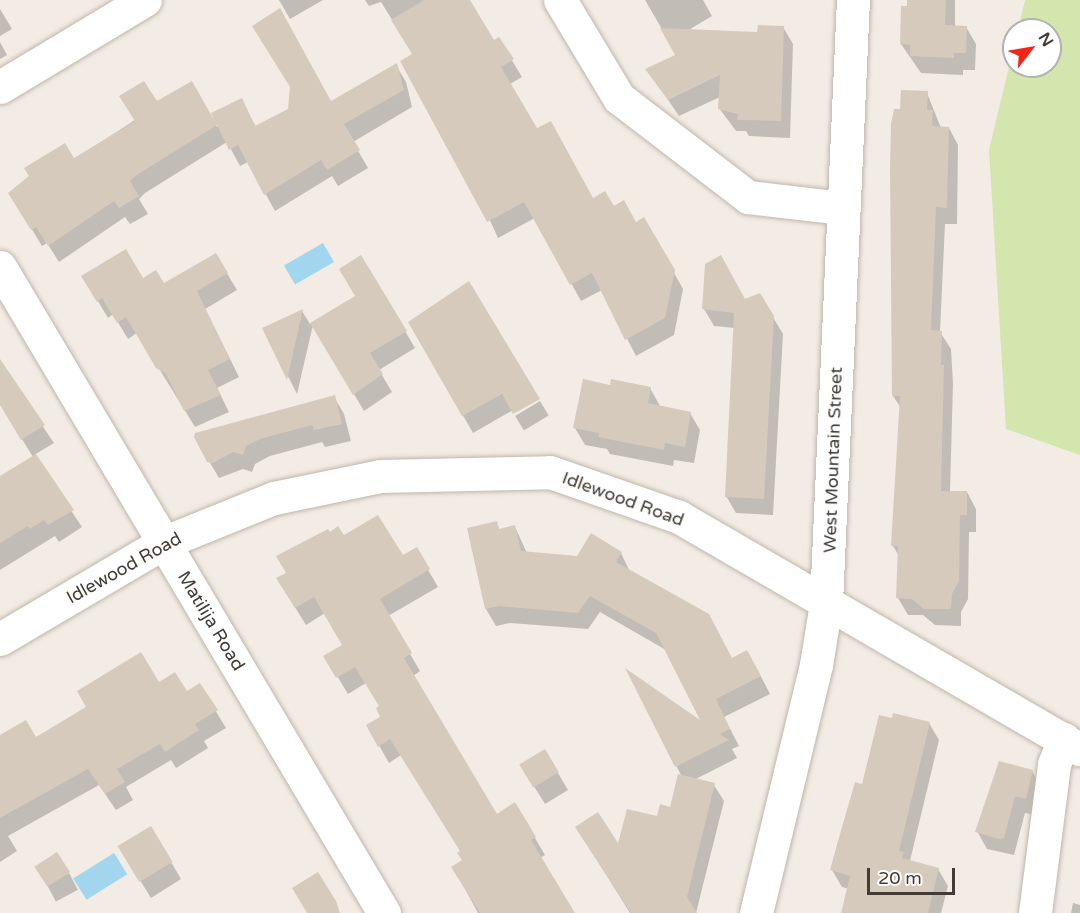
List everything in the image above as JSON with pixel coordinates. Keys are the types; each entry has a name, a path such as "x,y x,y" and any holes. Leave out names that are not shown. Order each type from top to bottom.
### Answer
{"street":[{"path":"0,87 145,0"},
{"path":"560,0 619,98 748,197 843,208"},
{"name":"West Mountain Street","path":"756,913 816,665 826,603 853,0"},
{"name":"Matilija Road","path":"0,267 384,913"},
{"name":"Idlewood Road","path":"0,639 165,542 274,498 380,476 550,472 679,517 1072,744"},
{"path":"1035,913 1054,764 1072,744"}],"green space":[{"path":"1025,0 1080,0 1080,455 1006,429 989,150 1006,78 1062,78 1062,18 1021,18"}],"water":[{"path":"323,243 334,262 295,285 284,266"},
{"path":"114,853 127,874 87,900 73,878"}],"building":[{"path":"424,0 470,0 494,40 499,37 514,59 501,67 537,128 551,121 593,198 605,191 614,206 624,200 636,222 644,217 675,270 665,318 625,340 592,273 570,285 524,202 487,222 400,61 412,54 391,20"},
{"path":"907,0 946,0 945,25 967,26 966,53 954,53 954,58 910,56 910,45 900,44 901,6 907,6"},
{"path":"280,8 331,101 397,63 404,90 344,124 360,150 327,170 321,160 264,195 238,145 229,150 217,125 135,176 130,181 139,196 119,208 114,201 48,246 36,227 31,230 8,193 29,176 24,168 65,143 74,158 135,121 119,96 144,81 157,101 192,81 214,120 211,113 242,98 255,126 288,109 290,87 252,26"},
{"path":"758,25 784,26 781,121 737,120 738,114 718,109 720,75 668,100 645,69 675,55 660,28 757,32"},
{"path":"901,90 928,91 927,110 933,110 932,126 949,127 947,208 936,207 931,330 942,331 941,365 944,365 941,491 967,491 967,515 960,515 959,581 952,594 951,609 924,609 912,599 896,598 898,546 891,546 900,396 892,396 890,167 891,124 894,109 900,109"},
{"path":"126,249 143,278 156,270 164,283 216,253 228,273 197,291 230,359 208,370 221,395 184,411 166,374 156,368 126,317 117,323 102,298 97,302 81,276"},
{"path":"361,255 407,331 370,353 383,374 353,395 310,323 355,296 339,269"},
{"path":"721,255 745,299 760,293 774,316 764,499 725,497 734,313 702,309 705,264"},
{"path":"469,281 540,399 513,414 502,394 462,416 408,322"},
{"path":"303,309 287,380 262,328"},
{"path":"0,359 45,425 21,440 0,405"},
{"path":"583,379 610,385 611,379 651,387 648,403 691,412 685,447 665,443 664,450 598,437 599,433 573,428"},
{"path":"335,395 342,424 314,430 312,425 260,439 246,446 243,455 233,452 213,463 207,462 194,437 195,433"},
{"path":"36,454 74,510 48,525 44,520 30,529 28,526 0,543 0,476"},
{"path":"378,515 403,555 417,547 430,569 380,599 412,653 404,658 497,814 515,802 536,837 531,840 575,913 480,913 451,867 462,860 457,853 460,851 390,739 378,747 366,725 380,717 376,708 379,706 355,667 336,678 323,656 342,645 314,597 295,608 276,578 286,573 276,556 328,529 330,532 338,526 344,535"},
{"path":"497,521 499,529 515,525 521,551 577,556 591,533 622,552 616,562 709,614 732,658 747,650 761,676 716,699 730,729 720,734 729,740 675,767 625,668 700,720 656,633 590,596 578,613 500,606 485,609 467,528"},
{"path":"141,652 159,682 175,672 187,691 200,683 218,710 195,724 199,730 165,752 160,744 117,769 125,782 105,794 88,769 0,818 0,735 26,720 36,737 86,707 77,691"},
{"path":"893,713 930,722 899,851 904,852 902,858 939,868 928,913 841,913 850,876 830,870 855,782 862,784 879,715 892,718"},
{"path":"545,749 559,772 533,788 519,764"},
{"path":"999,761 1033,770 1026,799 1015,796 1004,838 999,839 975,832"},
{"path":"678,774 715,783 687,897 697,913 631,913 575,827 598,812 618,843 627,809 657,816 660,804 670,807"},
{"path":"151,826 173,862 139,882 118,846"},
{"path":"57,852 70,872 47,887 34,867"},
{"path":"318,872 336,901 340,913 307,913 292,888"}]}
